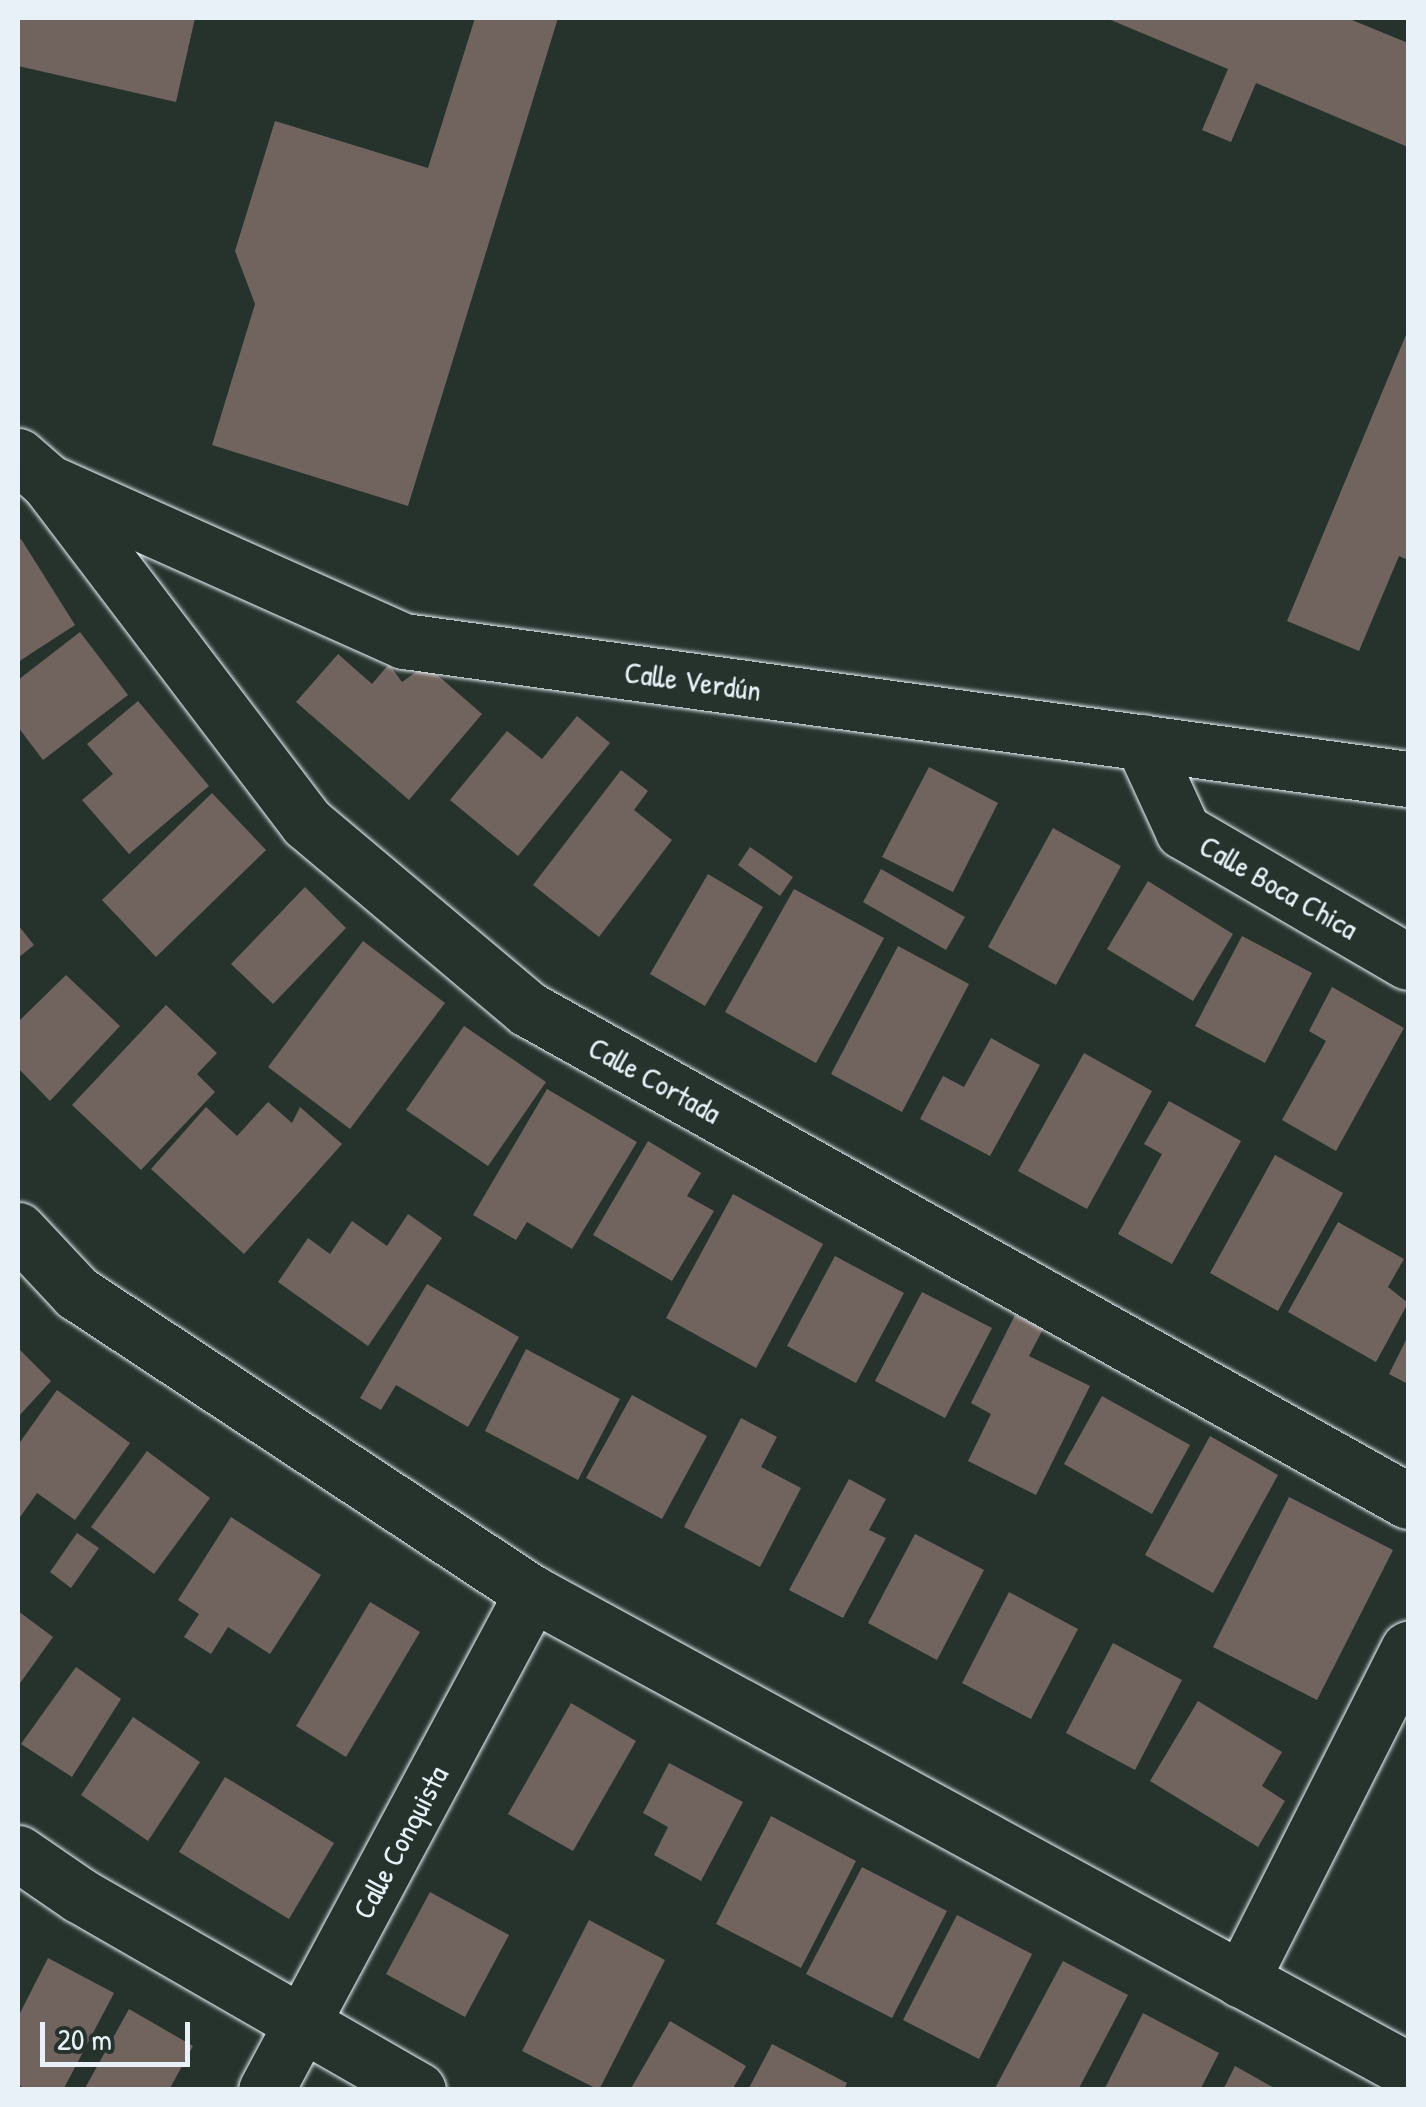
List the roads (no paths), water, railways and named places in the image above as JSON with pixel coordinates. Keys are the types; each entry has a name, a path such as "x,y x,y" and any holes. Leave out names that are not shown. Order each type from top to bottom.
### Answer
{"street":[{"name":"Calle Verdún","path":"33,469 404,641 1408,778"},
{"name":"Calle Cortada","path":"33,469 307,822 528,1009 1408,1501"},
{"name":"Calle Boca Chica","path":"1142,742 1183,831 1402,942"},
{"path":"18,1230 77,1294 532,1593 1408,2070"},
{"name":"Calle Conquista","path":"266,2090 532,1593"},
{"path":"1242,1980 1408,1649"},
{"path":"18,1853 302,2027 418,2090"}]}
